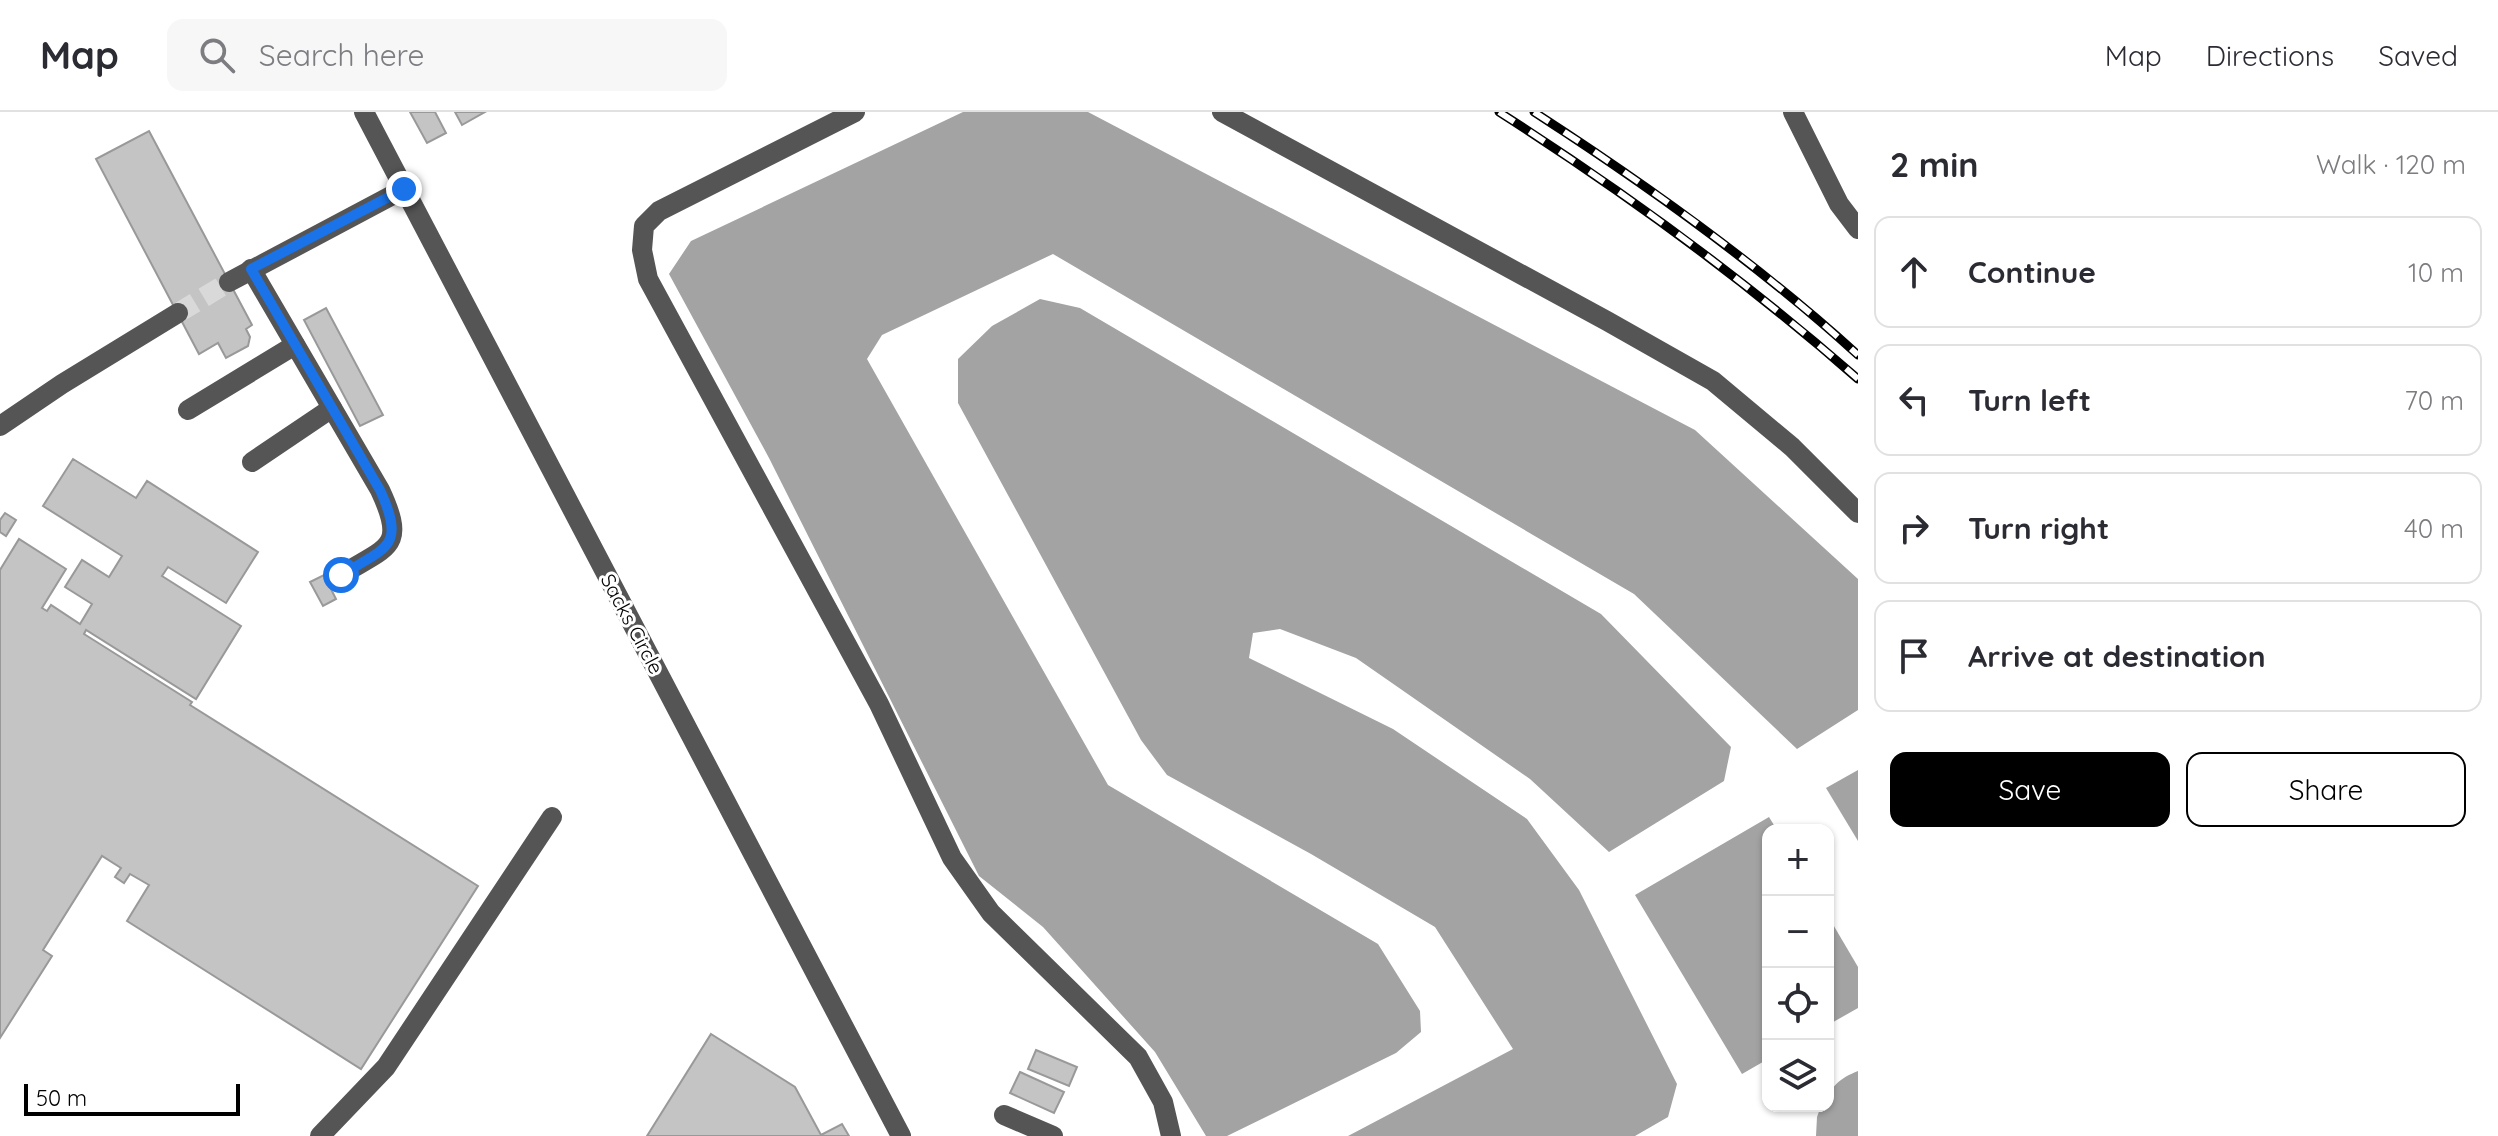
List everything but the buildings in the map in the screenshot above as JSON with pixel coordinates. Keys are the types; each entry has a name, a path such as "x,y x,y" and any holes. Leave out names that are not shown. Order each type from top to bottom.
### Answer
{"lane":[{"name":"Sacks Circle","path":"364,112 901,1136"},
{"path":"855,112 659,211 644,226 642,250 648,279 879,704 952,858 991,913 1138,1057 1163,1102 1171,1136"},
{"path":"1222,112 1713,381 1792,447 1858,513"},
{"path":"1793,112 1839,204 1858,229"},
{"path":"229,282 404,189"},
{"path":"251,269 380,490 392,516 393,533 387,547 341,575"},
{"path":"0,426 178,313"},
{"path":"188,410 295,345"},
{"path":"252,462 332,408"},
{"path":"320,1136 386,1067 552,817"},
{"path":"1004,1115 1053,1136"}],"shaded area":[{"path":"963,112 1088,112 1695,430 1858,579 1858,710 1797,749 1634,594 1053,254 882,335 867,359 1108,785 1378,944 1420,1011 1421,1032 1396,1053 1227,1136 1206,1136 1155,1052 1043,927 979,876 769,458 669,274 691,241"},
{"path":"1040,299 1080,308 1601,614 1731,747 1724,781 1609,852 1530,779 1356,658 1280,629 1253,633 1249,658 1393,729 1527,819 1579,890 1677,1084 1668,1117 1635,1136 1348,1136 1513,1049 1435,927 1167,775 1141,740 958,403 958,359 992,326"},
{"path":"1858,770 1858,841 1826,788"},
{"path":"1769,817 1773,824 1762,824 1762,1062 1742,1074 1635,895"},
{"path":"1834,926 1858,967 1858,1008 1834,1022"},
{"path":"1858,1071 1858,1136 1816,1136 1819,1112 1834,1112 1834,1088"}],"tunnel":[{"path":"178,313 229,282"}],"railway":[{"path":"1499,112 1684,239 1858,379"},
{"path":"1534,112 1701,227 1781,289 1858,355"}],"route":[{"path":"341,575 387,547 393,533 392,516 380,490 251,269 404,189"}]}
